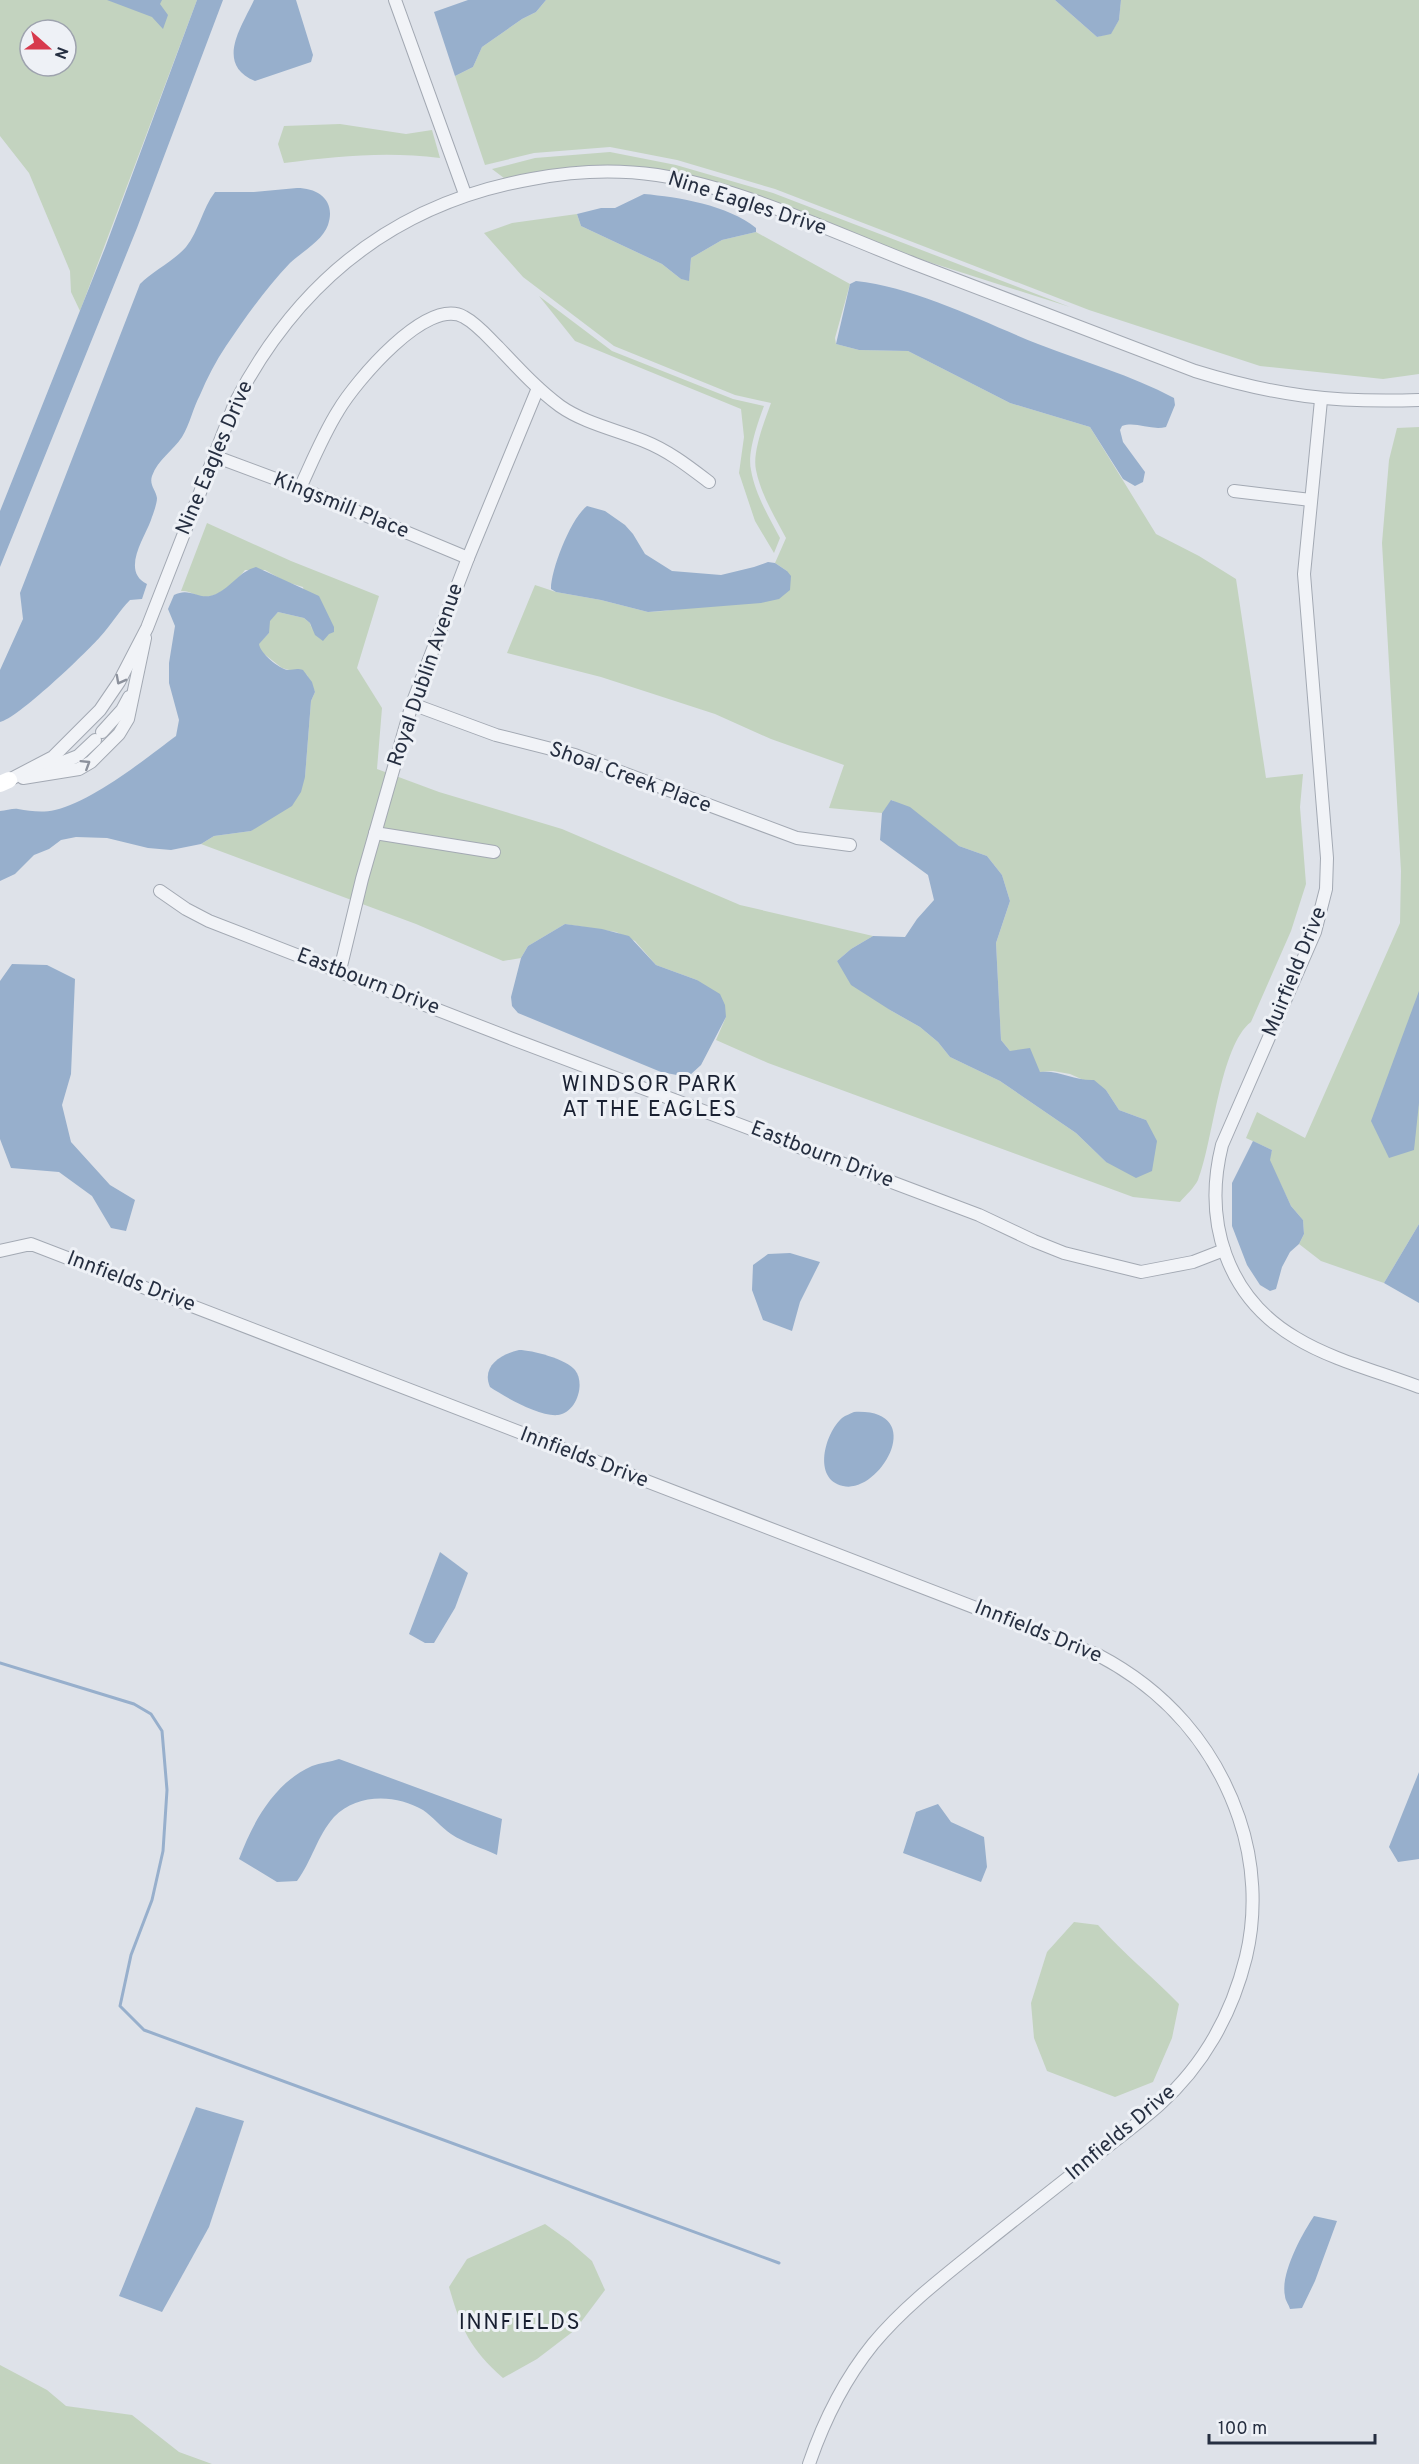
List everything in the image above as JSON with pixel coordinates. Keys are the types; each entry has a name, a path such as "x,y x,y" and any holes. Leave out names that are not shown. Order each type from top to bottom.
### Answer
{"street":[{"path":"395,0 465,194"},
{"name":"Nine Eagles Drive","path":"5,782 53,757 100,710 119,682 147,628 235,403 251,373 285,323 338,269 376,239 418,215 465,194 506,183 576,173 629,172 688,181 778,211 1195,371 1258,390 1321,400 1368,402 1419,400"},
{"path":"300,488 339,408 363,376 384,354 425,320 434,315 452,313 478,326 538,388 562,408 676,456 709,482"},
{"name":"Royal Dublin Avenue","path":"339,970 411,704 538,388"},
{"name":"Muirfield Drive","path":"1321,400 1304,574 1327,858 1326,889 1315,932 1222,1145 1216,1170 1214,1197 1217,1228 1236,1279 1251,1300 1273,1323 1297,1339 1326,1352 1419,1387"},
{"name":"Kingsmill Place","path":"214,456 300,488 468,558"},
{"path":"1234,491 1311,500"},
{"name":"Nine Eagles Drive","path":"5,782 79,769 91,762 128,719 147,628"},
{"name":"Nine Eagles Drive","path":"5,782 57,766 78,756 122,711 136,686"},
{"name":"Shoal Creek Place","path":"411,704 496,735 575,755 797,838 850,845"},
{"path":"375,833 494,852"},
{"name":"Eastbourn Drive","path":"160,891 209,921 510,1038 979,1215 1034,1241 1088,1260 1140,1272 1193,1262 1224,1250"},
{"name":"Innfields Drive","path":"0,1251 31,1244 1098,1655 1153,1690 1173,1708 1208,1752 1221,1775 1242,1828 1253,1884 1250,1943 1235,1994 1218,2031 1203,2055 1160,2105 934,2284 898,2317 850,2374 831,2409 810,2464"}],"green space":[{"path":"0,0 197,0 80,311 71,292 70,271 29,173 0,136"},
{"path":"546,0 1055,0 1097,37 1111,33 1119,20 1121,0 1419,0 1419,374 1383,379 1260,366 1089,310 775,189 677,160 610,147 534,153 485,165 455,76 473,67 482,47 536,12"},
{"path":"340,124 406,134 432,130 440,158 362,155 284,163 278,144 284,126"},
{"path":"610,152 676,165 773,193 1070,307 907,255 731,188 575,167 504,178 492,169 535,158"},
{"path":"577,214 581,226 662,264 681,279 689,280 691,258 722,240 756,232 850,284 835,338 836,344 859,350 908,351 1010,403 1090,427 1156,534 1199,556 1236,579 1266,778 1303,774 1300,807 1306,884 1291,931 1251,1022 1240,1034 1232,1051 1218,1096 1198,1180 1180,1202 1133,1197 768,1063 716,1040 726,1017 697,980 656,965 635,941 616,932 565,924 528,946 521,958 503,961 416,924 201,844 214,836 251,831 305,777 311,701 315,692 307,675 282,668 259,650 259,643 269,633 269,621 278,612 304,618 310,623 312,630 303,587 286,582 265,570 245,570 228,587 211,596 202,597 181,591 207,523 291,561 379,596 357,668 382,708 377,769 439,792 562,829 740,905 873,936 851,949 837,961 890,1010 920,1027 938,1042 950,1057 1000,1081 1076,1133 1106,1162 1146,1120 1119,1110 1106,1090 1070,1074 1053,1071 1040,1072 1010,1051 1001,1040 996,943 1010,901 1002,875 987,856 959,846 892,800 882,813 829,808 844,765 771,739 715,714 601,677 507,653 535,585 556,592 648,612 693,607 787,571 775,563 786,538 765,497 755,463 760,436 771,403 735,395 614,346 523,277 484,233 512,223"},
{"path":"539,296 612,351 733,399 764,406 754,438 750,463 759,497 780,538 774,553 755,521 739,473 744,437 741,409 575,341"},
{"path":"1419,427 1419,1224 1384,1283 1321,1261 1299,1244 1304,1234 1303,1220 1291,1206 1269,1160 1272,1150 1246,1138 1257,1112 1305,1138 1400,923 1401,871 1382,543 1389,460 1397,428"},
{"path":"1074,1922 1098,1925 1179,2004 1172,2038 1153,2082 1115,2097 1047,2071 1034,2038 1031,2003 1047,1952"},
{"path":"545,2224 592,2261 605,2290 575,2330 537,2359 503,2378 482,2357 468,2337 449,2287 467,2259"},
{"path":"0,2365 47,2390 66,2406 132,2415 179,2452 212,2464 0,2464"}],"water":[{"path":"107,0 162,0 160,4 168,15 163,29 152,17"},
{"path":"197,0 223,0 137,228 0,567 0,511 105,248"},
{"path":"254,0 296,0 313,55 311,62 255,81 243,74 236,65 235,45 238,33"},
{"path":"468,0 546,0 536,12 482,47 473,67 455,76 434,12"},
{"path":"1055,0 1121,0 1119,20 1111,34 1097,37"},
{"path":"297,188 312,190 324,198 330,209 328,225 317,241 290,263 264,293 222,352 182,437 162,460 152,476 151,482 157,498 135,563 139,578 147,584 142,599 130,600 100,637 67,670 21,710 0,722 0,670 23,619 20,593 140,284 186,247 215,192 254,192"},
{"path":"644,194 672,197 717,208 745,220 756,228 756,232 722,240 691,258 689,281 681,279 662,264 581,226 577,214 601,208 615,208"},
{"path":"856,281 902,290 925,298 1174,398 1175,405 1166,427 1127,425 1122,426 1120,430 1123,442 1145,472 1143,482 1135,486 1123,479 1090,427 1010,403 908,351 859,350 836,344 850,284"},
{"path":"587,506 605,511 625,525 645,554 672,571 721,575 768,562 775,563 791,576 790,590 779,599 761,603 648,612 556,592 551,589 558,557 575,521"},
{"path":"256,567 319,596 334,627 334,632 323,641 315,635 310,623 304,618 278,612 270,621 269,633 259,644 266,656 280,667 288,670 303,670 312,682 315,692 311,701 305,777 301,792 292,806 251,831 214,836 201,844 171,850 148,848 107,838 76,837 61,840 49,849 34,855 15,874 0,881 0,811 16,809 45,811 70,805 118,779 176,736 179,720 169,683 169,663 175,626 168,609 174,595 185,592 205,596 216,594 245,572"},
{"path":"891,800 910,807 959,846 987,856 1002,875 1010,901 996,943 1001,1040 1010,1051 1030,1048 1040,1072 1094,1080 1106,1090 1119,1110 1146,1120 1157,1141 1152,1171 1136,1178 1106,1162 1076,1133 1000,1081 950,1057 938,1042 920,1027 851,985 837,961 851,949 873,936 905,937 934,900 928,875 880,840 882,813"},
{"path":"565,924 602,929 629,936 656,965 697,980 720,994 725,1005 726,1017 701,1065 690,1075 682,1076 661,1072 518,1013 512,1006 511,997 521,958 528,946"},
{"path":"12,964 47,965 75,979 71,1074 62,1105 71,1142 110,1185 135,1200 126,1231 111,1228 92,1196 59,1172 11,1168 0,1139 0,981"},
{"path":"1419,991 1419,1103 1414,1150 1389,1158 1371,1121"},
{"path":"1253,1141 1272,1150 1270,1160 1291,1206 1303,1220 1304,1234 1282,1267 1276,1289 1270,1291 1260,1285 1247,1265 1232,1226 1232,1183"},
{"path":"1419,1224 1419,1303 1384,1283"},
{"path":"790,1253 820,1262 800,1302 792,1331 763,1320 752,1290 753,1265 768,1254"},
{"path":"519,1350 548,1356 564,1362 575,1370 580,1383 577,1397 570,1409 558,1415 542,1413 513,1401 490,1387 488,1373 490,1367 500,1358"},
{"path":"854,1412 877,1414 890,1423 894,1436 891,1451 883,1465 871,1478 857,1485 843,1486 833,1482 827,1475 824,1455 836,1425 842,1418"},
{"path":"440,1552 468,1573 455,1608 434,1643 425,1643 409,1634"},
{"path":"339,1759 502,1819 497,1855 456,1837 423,1810 401,1801 377,1799 354,1804 343,1809 334,1817 323,1832 297,1881 277,1882 239,1859 266,1805 287,1782 312,1766"},
{"path":"1419,1772 1419,1859 1398,1862 1389,1847"},
{"path":"938,1804 951,1822 984,1837 987,1867 981,1882 903,1853 916,1812"},
{"path":"196,2107 244,2121 209,2227 162,2312 119,2296"},
{"path":"1314,2216 1337,2221 1315,2281 1302,2308 1290,2309 1285,2298 1286,2277 1298,2243"}],"waterway":[{"path":"0,1663 134,1704 151,1714 162,1731 167,1790 163,1851 152,1900 131,1955 120,2006 144,2030 779,2263"}],"district":[{"name":"WINDSOR PARK AT THE EAGLES","path":"650,1098"},
{"name":"INNFIELDS","path":"520,2323"}]}
